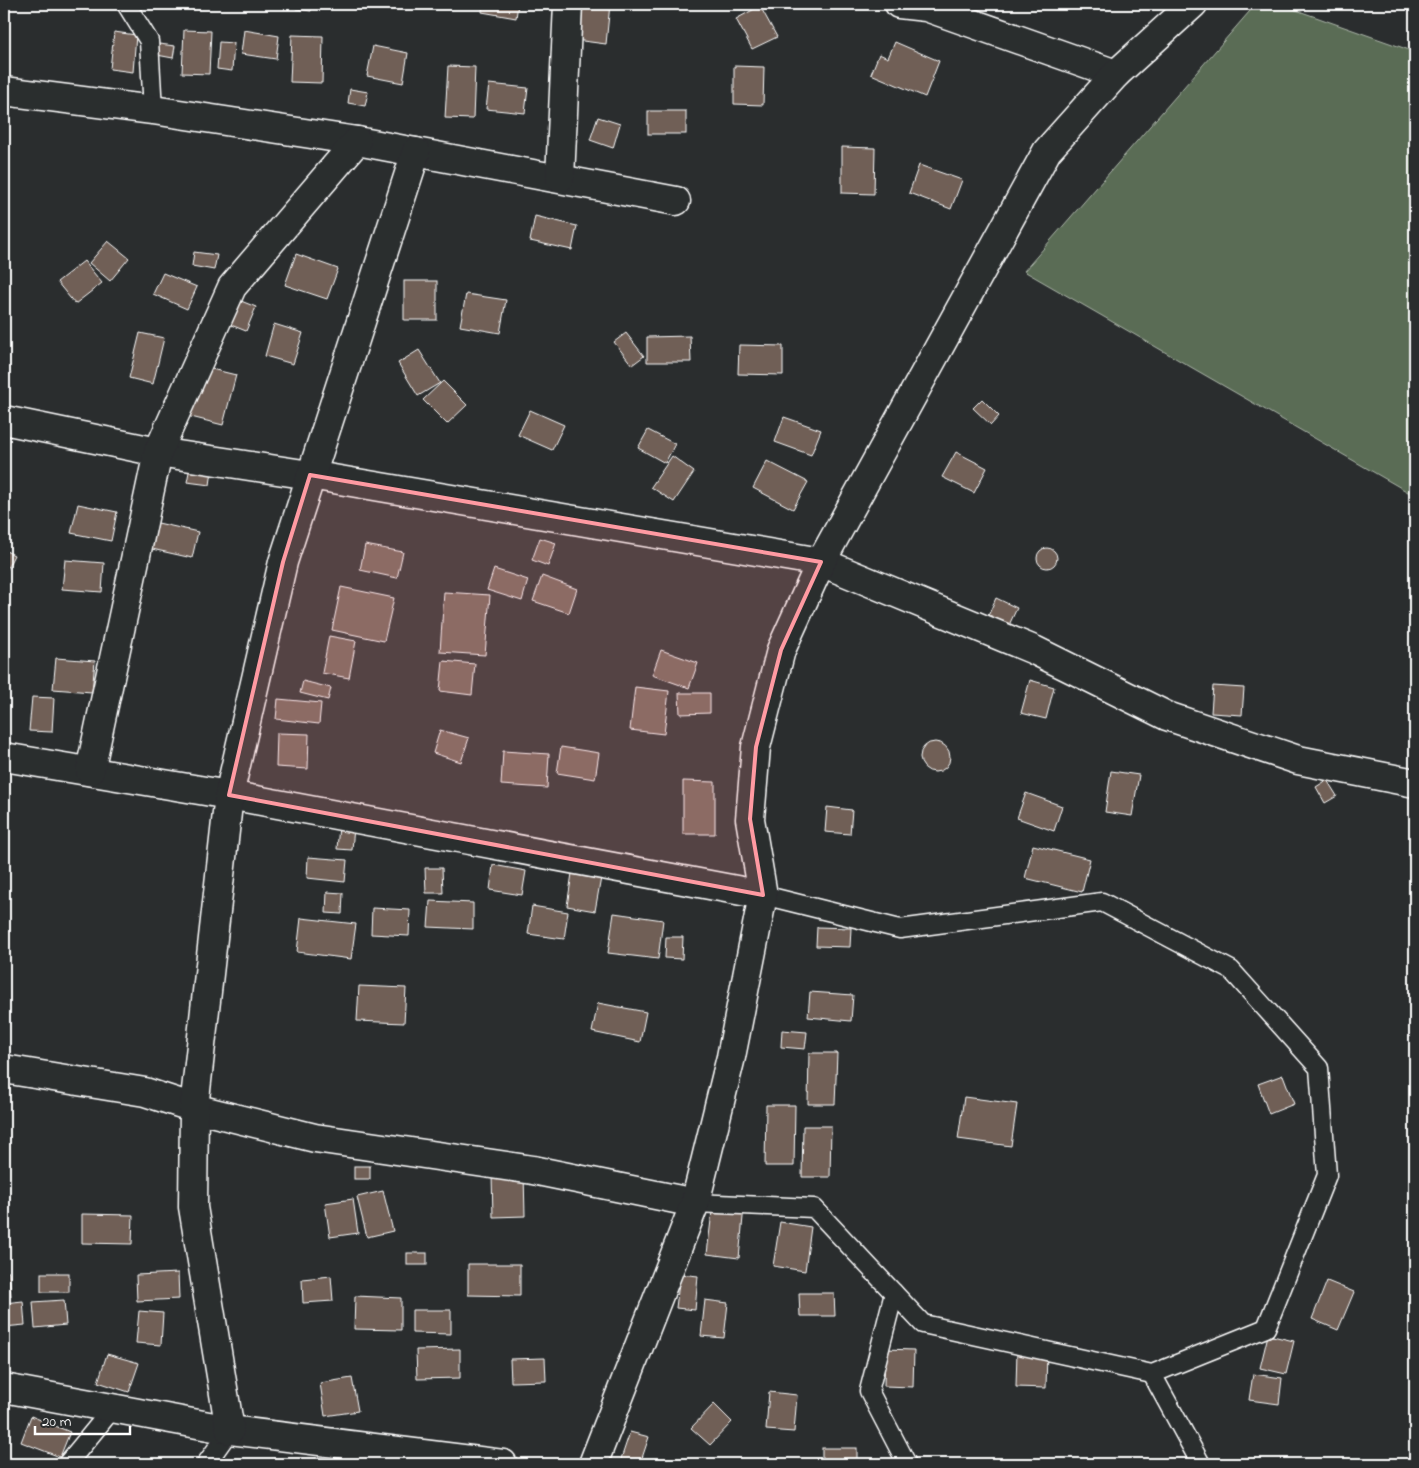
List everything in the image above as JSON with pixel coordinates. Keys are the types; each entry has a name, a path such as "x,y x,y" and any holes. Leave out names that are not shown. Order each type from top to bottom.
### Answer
{"street":[{"path":"560,178 568,4"},
{"path":"899,4 926,7 1116,74"},
{"path":"593,1464 696,1203 731,1057 762,895 750,819 756,748 781,650 820,562 1047,151 1116,74 1193,4"},
{"path":"4,91 153,110 357,141 676,201"},
{"path":"90,771 158,452 232,287 357,141"},
{"path":"230,1430 193,1207 194,1108 229,795 283,562 416,152"},
{"path":"4,420 158,452 310,475 820,562 1034,650 1167,716 1298,760 1415,783"},
{"path":"4,757 229,795 762,895"},
{"path":"4,1069 145,1092 194,1108 315,1138 533,1170 696,1203"},
{"path":"4,1388 230,1430 503,1464"}],"lane":[{"path":"126,4 149,41 153,110"},
{"path":"696,1203 814,1208 923,1324 1152,1374 1266,1328 1328,1176 1319,1068 1231,970 1102,902 900,929 762,895"},
{"path":"894,1293 870,1391 907,1464"},
{"path":"1152,1374 1201,1464"},
{"path":"67,1464 113,1408"},
{"path":"206,1464 230,1430"}],"highlighted area":[{"path":"310,475 821,562 781,650 756,747 750,819 763,895 229,795 283,562"}],"green space":[{"path":"1256,4 1279,4 1415,52 1415,496 1024,271"}],"building":[{"path":"297,4 312,4 311,11 296,9"},
{"path":"483,4 518,4 516,18 482,12"},
{"path":"579,4 610,4 606,44 575,40"},
{"path":"760,6 777,37 752,49 736,19"},
{"path":"184,30 211,31 209,74 182,73"},
{"path":"244,30 279,36 276,59 241,54"},
{"path":"114,32 136,35 133,72 110,69"},
{"path":"292,35 323,36 322,83 290,82"},
{"path":"219,42 234,43 232,71 217,69"},
{"path":"895,42 939,61 925,97 871,74 879,54 888,58"},
{"path":"159,44 175,46 173,58 157,55"},
{"path":"373,46 408,53 403,83 367,76"},
{"path":"448,66 475,67 473,119 445,118"},
{"path":"734,66 764,67 763,105 734,104"},
{"path":"489,84 528,88 525,113 486,109"},
{"path":"350,89 368,92 365,106 348,103"},
{"path":"648,111 686,111 686,134 648,134"},
{"path":"598,117 620,124 613,148 590,140"},
{"path":"842,147 875,148 874,194 842,193"},
{"path":"919,165 962,180 951,209 909,193"},
{"path":"535,216 577,226 572,250 530,241"},
{"path":"108,241 129,258 110,281 89,263"},
{"path":"194,252 217,255 214,270 192,266"},
{"path":"296,254 338,269 327,299 285,285"},
{"path":"84,261 102,283 75,304 57,282"},
{"path":"163,273 197,287 187,309 153,294"},
{"path":"404,281 437,281 437,320 404,320"},
{"path":"466,294 506,300 500,333 460,326"},
{"path":"231,297 256,307 246,331 221,321"},
{"path":"274,324 303,333 293,364 265,356"},
{"path":"140,333 164,338 153,384 129,378"},
{"path":"626,333 644,356 632,365 614,342"},
{"path":"690,336 691,362 647,362 647,337"},
{"path":"739,345 783,346 783,375 738,374"},
{"path":"419,350 440,383 418,396 398,363"},
{"path":"199,366 236,375 223,425 187,416"},
{"path":"443,381 467,405 447,424 423,400"},
{"path":"982,399 999,416 991,425 973,408"},
{"path":"530,410 564,425 552,450 518,435"},
{"path":"784,417 821,430 811,455 775,442"},
{"path":"648,430 675,444 665,463 638,448"},
{"path":"956,452 987,468 974,493 942,477"},
{"path":"672,456 694,472 674,502 651,487"},
{"path":"767,461 808,482 793,509 753,488"},
{"path":"190,467 212,471 210,485 187,482"},
{"path":"78,504 117,512 111,541 71,533"},
{"path":"149,521 198,532 192,558 143,547"},
{"path":"540,538 556,543 548,566 532,560"},
{"path":"365,545 403,552 397,578 360,570"},
{"path":"1047,548 1054,551 1057,558 1054,565 1047,568 1040,565 1037,558 1040,551"},
{"path":"4,550 14,555 4,575"},
{"path":"65,560 104,563 102,592 62,589"},
{"path":"494,569 528,580 522,601 487,590"},
{"path":"542,576 577,589 569,613 533,601"},
{"path":"341,587 394,598 384,641 332,630"},
{"path":"444,592 490,595 485,655 440,652"},
{"path":"996,598 1017,608 1009,625 988,616"},
{"path":"329,636 356,641 349,678 322,673"},
{"path":"661,650 698,663 689,688 652,675"},
{"path":"56,658 95,661 92,692 53,689"},
{"path":"443,661 475,664 472,695 440,691"},
{"path":"1030,680 1054,687 1046,719 1021,713"},
{"path":"303,681 331,688 328,700 300,693"},
{"path":"1213,686 1244,688 1242,715 1211,713"},
{"path":"635,687 669,691 664,734 630,730"},
{"path":"679,693 710,693 710,713 680,714"},
{"path":"32,697 54,698 52,732 29,731"},
{"path":"278,699 321,703 319,724 276,719"},
{"path":"440,730 469,738 461,762 433,753"},
{"path":"277,733 309,734 308,769 276,767"},
{"path":"935,742 946,746 950,757 946,768 935,772 924,768 920,757 924,746"},
{"path":"561,747 599,753 595,779 557,773"},
{"path":"503,751 549,754 547,788 501,785"},
{"path":"1111,771 1139,775 1132,816 1105,812"},
{"path":"1327,780 1337,796 1325,803 1316,787"},
{"path":"683,781 715,782 715,834 683,834"},
{"path":"1026,793 1062,806 1054,831 1017,818"},
{"path":"827,807 852,810 850,834 825,832"},
{"path":"339,826 354,827 352,850 337,849"},
{"path":"1033,845 1090,859 1082,892 1025,878"},
{"path":"308,857 347,860 345,882 307,878"},
{"path":"493,865 526,871 522,895 490,890"},
{"path":"573,867 602,872 595,911 567,906"},
{"path":"425,868 442,868 443,893 426,893"},
{"path":"327,892 343,893 342,914 326,913"},
{"path":"430,901 473,903 473,929 428,927"},
{"path":"532,906 568,912 564,939 528,934"},
{"path":"372,908 410,910 409,936 371,934"},
{"path":"614,913 663,920 658,959 608,953"},
{"path":"301,918 356,924 351,959 297,952"},
{"path":"817,927 851,928 850,947 816,946"},
{"path":"666,937 683,937 682,959 665,958"},
{"path":"359,986 406,988 404,1023 357,1021"},
{"path":"810,992 853,995 851,1021 808,1017"},
{"path":"598,1003 646,1012 640,1042 592,1032"},
{"path":"782,1030 807,1032 805,1049 781,1047"},
{"path":"809,1053 837,1053 835,1104 808,1104"},
{"path":"1283,1075 1294,1104 1269,1114 1258,1084"},
{"path":"964,1097 1017,1104 1011,1146 958,1139"},
{"path":"766,1105 795,1105 794,1166 765,1166"},
{"path":"803,1126 831,1126 830,1177 802,1177"},
{"path":"354,1166 370,1166 370,1179 354,1179"},
{"path":"524,1174 525,1216 493,1217 492,1175"},
{"path":"383,1191 393,1231 367,1237 357,1197"},
{"path":"353,1199 358,1233 330,1237 325,1203"},
{"path":"713,1203 744,1207 739,1258 707,1254"},
{"path":"82,1214 133,1215 132,1244 82,1243"},
{"path":"780,1222 811,1227 805,1271 773,1266"},
{"path":"407,1253 427,1253 427,1265 407,1265"},
{"path":"468,1264 520,1264 520,1296 468,1295"},
{"path":"4,1272 9,1272 11,1296 4,1297"},
{"path":"41,1273 69,1273 69,1292 41,1292"},
{"path":"178,1273 179,1299 137,1301 136,1275"},
{"path":"680,1274 698,1276 695,1310 676,1308"},
{"path":"331,1276 333,1301 303,1303 302,1279"},
{"path":"1327,1281 1354,1292 1338,1330 1312,1319"},
{"path":"799,1293 834,1293 835,1316 800,1316"},
{"path":"355,1296 401,1298 401,1330 354,1329"},
{"path":"64,1300 66,1325 35,1328 33,1302"},
{"path":"705,1300 728,1303 724,1338 701,1336"},
{"path":"23,1301 25,1325 4,1327 4,1303"},
{"path":"412,1310 451,1310 451,1334 412,1333"},
{"path":"139,1311 163,1313 161,1345 136,1343"},
{"path":"1268,1335 1294,1341 1286,1374 1260,1368"},
{"path":"460,1349 460,1378 417,1379 416,1350"},
{"path":"885,1349 914,1350 913,1387 884,1386"},
{"path":"1017,1350 1047,1351 1046,1388 1016,1387"},
{"path":"107,1354 139,1363 129,1392 98,1382"},
{"path":"545,1358 546,1381 511,1382 510,1359"},
{"path":"1253,1374 1282,1378 1279,1404 1249,1400"},
{"path":"352,1378 358,1411 325,1416 320,1383"},
{"path":"769,1392 797,1395 794,1432 766,1430"},
{"path":"714,1404 732,1422 710,1445 691,1428"},
{"path":"31,1416 70,1432 60,1457 21,1442"},
{"path":"630,1432 649,1437 640,1464 620,1462"},
{"path":"822,1448 857,1448 857,1464 822,1464"}]}
